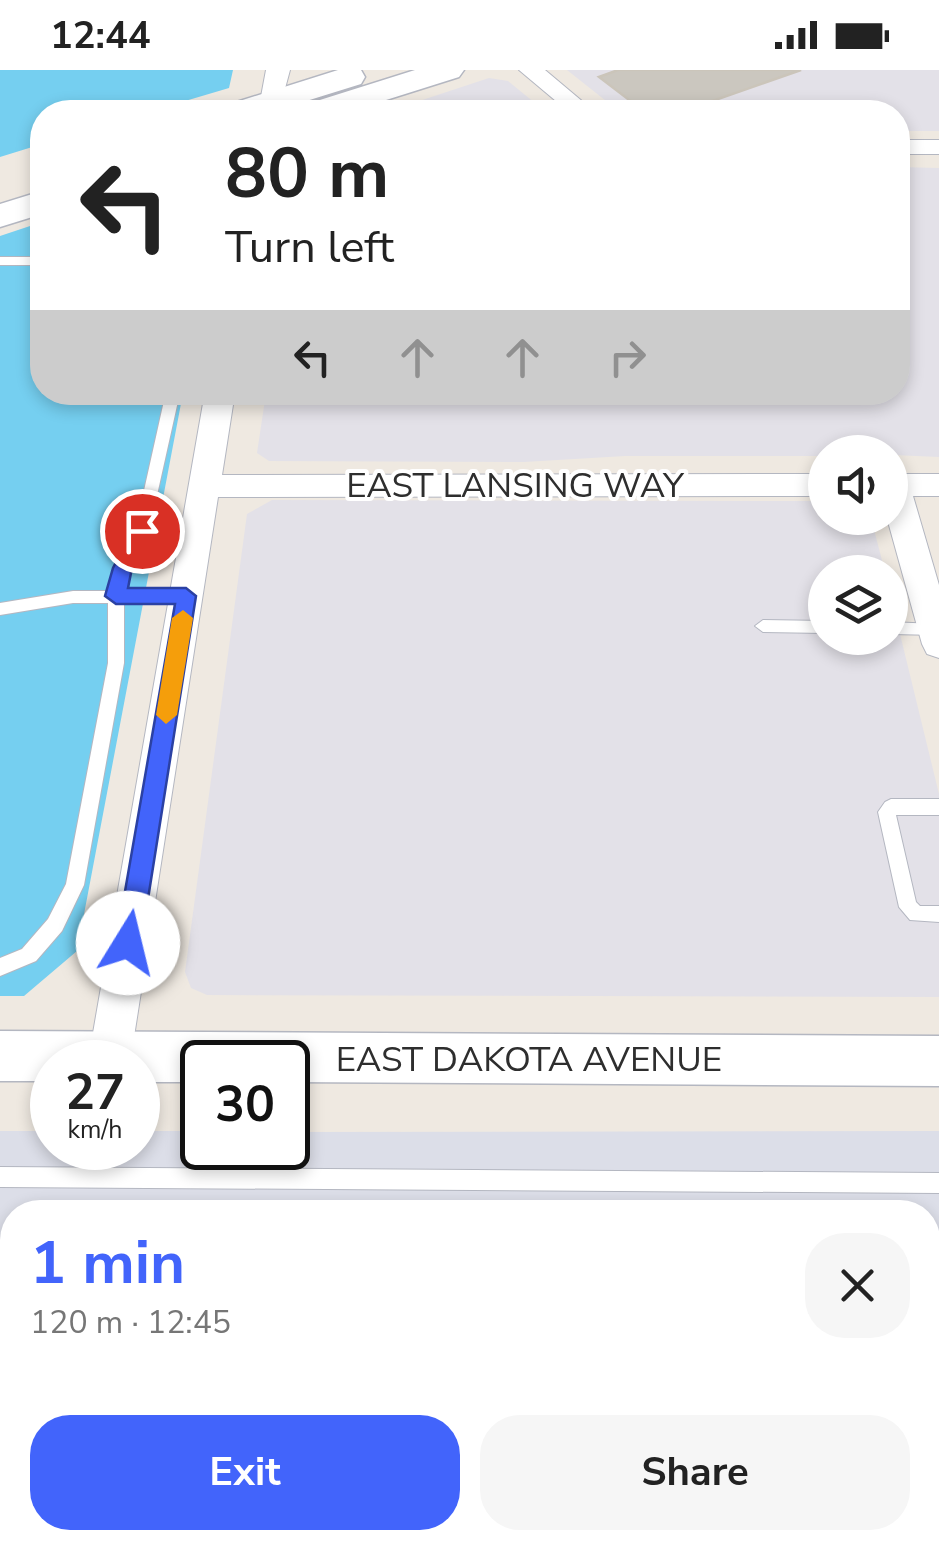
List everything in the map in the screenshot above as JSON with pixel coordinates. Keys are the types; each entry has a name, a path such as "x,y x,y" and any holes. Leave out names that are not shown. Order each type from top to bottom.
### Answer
{"main road":[{"path":"277,95 370,70"},
{"path":"277,95 404,70"},
{"path":"354,100 448,70"},
{"path":"0,189 30,180"},
{"path":"0,216 30,206"}],"street":[{"path":"531,70 568,100"},
{"path":"910,148 939,148"},
{"path":"113,1040 218,405"},
{"path":"908,484 939,485"},
{"name":"EAST LANSING WAY","path":"204,486 808,485"},
{"path":"907,535 937,637"},
{"name":"EAST DAKOTA AVENUE","path":"0,1056 30,1056"},
{"name":"EAST DAKOTA AVENUE","path":"160,1056 939,1061"}],"lane":[{"path":"0,261 30,261"},
{"path":"0,967 29,955 55,925 75,885 116,662 112,622 116,596 122,568 142,531 170,405"},
{"path":"0,609 73,597 186,596"},
{"path":"763,626 808,627"},
{"path":"908,631 937,637"},
{"path":"939,807 891,806 887,812 908,907 916,914 939,914"},
{"path":"0,1177 939,1183"}],"shaded area":[{"path":"567,70 939,70 939,131 910,131 910,100 605,100"},
{"path":"489,78 508,81 531,100 422,100"},
{"path":"910,167 939,168 939,457 908,456 908,435 808,435 808,456 625,456 524,462 269,461 257,453 264,405 910,405"},
{"path":"272,500 808,501 808,535 875,535 881,555 808,555 808,655 905,655 939,794 939,997 207,995 191,988 185,972 247,514"},
{"path":"0,1131 30,1131 30,1170 160,1170 160,1131 180,1131 180,1170 310,1170 310,1132 939,1131 939,1200 0,1200"}],"water":[{"path":"0,70 233,70 229,88 188,100 30,100 30,148 0,157"},
{"path":"30,226 30,405 181,405 77,951 24,996 0,996 0,236"}],"building":[{"path":"618,70 801,70 715,100 629,100 599,77"}],"slow traffic":[{"path":"166,715 183,618"}],"route":[{"path":"128,943 186,596 116,596 122,568 142,531"}]}
